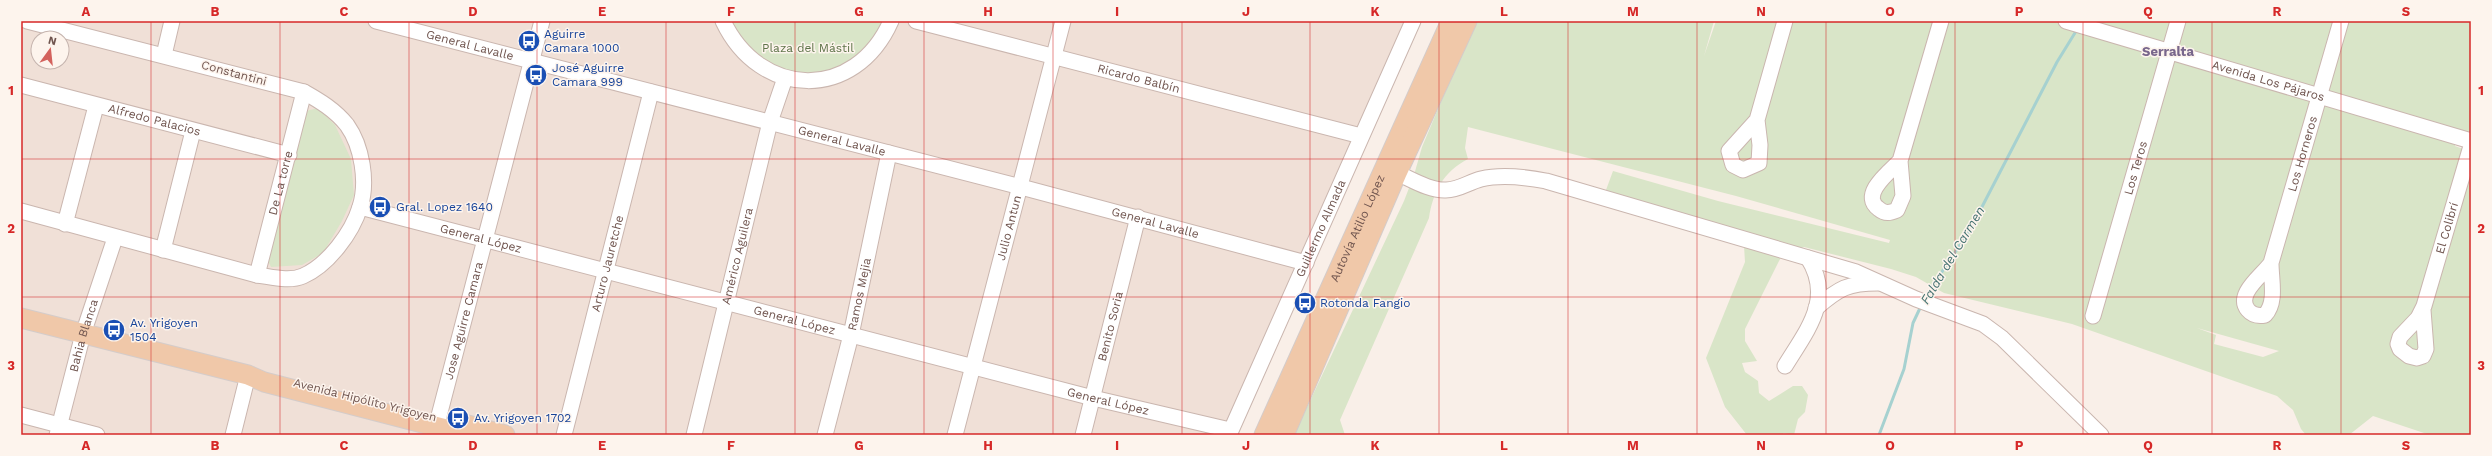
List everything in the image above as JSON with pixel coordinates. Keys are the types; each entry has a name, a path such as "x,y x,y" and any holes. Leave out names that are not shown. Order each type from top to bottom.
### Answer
{"main road":[{"name":"Autovía Atilio López","path":"1264,435 1451,21"},
{"name":"Autovía Atilio López","path":"1284,435 1397,173 1467,21"},
{"name":"Avenida Hipólito Yrigoyen","path":"21,318 248,375 264,382 469,435"},
{"name":"Avenida Hipólito Yrigoyen","path":"436,426 505,435"}],"street":[{"path":"21,25 22,21"},
{"name":"Constantini","path":"28,21 304,92 333,109 347,126 355,140 362,164 360,207"},
{"path":"164,55 172,21"},
{"name":"General Lavalle","path":"376,21 1138,217 1306,263"},
{"name":"Jose Aguirre Camara","path":"436,426 542,21"},
{"path":"723,21 736,45 756,65 785,78 815,80 841,74 864,60 883,40 891,21"},
{"name":"Ricardo Balbín","path":"916,21 1361,136"},
{"name":"Julio Antun","path":"955,435 1021,187 1063,21"},
{"name":"Guillermo Almada","path":"1229,433 1237,421 1361,136 1413,21"},
{"path":"1757,120 1786,21"},
{"path":"1900,161 1941,21"},
{"name":"Los Teros","path":"2092,316 2178,21"},
{"name":"Los Horneros","path":"2271,263 2318,96 2341,21"},
{"name":"Avenida Los Pájaros","path":"2075,24 2471,141"},
{"name":"Américo Aguilera","path":"694,435 770,122 785,78"},
{"name":"Alfredo Palacios","path":"21,85 96,106 289,155"},
{"name":"De La torre","path":"258,276 304,92"},
{"name":"Arturo Jauretche","path":"564,435 651,92"},
{"path":"65,224 96,106"},
{"path":"163,250 193,131"},
{"name":"El Colibrí","path":"2423,310 2471,146"},
{"name":"Ramos Mejia","path":"825,435 850,335 889,153"},
{"path":"1397,173 1428,187 1445,190 1457,189 1481,179 1500,176 1546,181 1856,272 1991,329 2101,435"},
{"path":"21,211 114,238 258,276 289,278 302,276 317,266 336,249 350,229 360,207"},
{"name":"General López","path":"360,207 850,335 973,365 1229,433"},
{"name":"Benito Soria","path":"1083,435 1138,217"},
{"name":"Bahia Blanca","path":"59,430 83,334 114,238"},
{"path":"1785,366 1813,320 1816,308 1819,285 1815,269 1808,258"},
{"path":"1816,308 1835,291 1845,286 1860,283 1884,284"},
{"path":"233,435 248,375"},
{"path":"21,415 59,430 97,435"}],"shaded area":[{"path":"21,21 1421,21 1226,435 21,435"}],"green space":[{"name":"Plaza del Mástil","path":"732,21 883,21 869,44 851,60 830,70 807,74 785,70 764,61 746,44"},
{"path":"1475,21 1714,21 1704,56 1716,21 2471,21 2471,141 2455,137 2455,146 2471,152 2471,435 2430,435 2373,416 2349,435 2306,435 2301,429 2293,410 2277,396 2072,324 1944,293 1916,277 1891,269 1804,247 1783,254 1779,261 1745,329 1745,341 1757,361 1742,363 1745,372 1758,381 1759,393 1769,401 1793,386 1802,386 1808,395 1805,412 1798,419 1794,435 1783,433 1784,435 1747,435 1725,407 1706,358 1745,262 1744,246 1606,190 1613,171 1718,201 1889,243 1890,240 1736,196 1468,127 1465,148 1468,159 1452,170 1437,191 1433,200 1429,218 1340,420 1345,435 1294,435 1404,201 1414,175 1422,147","holes":["2197,328 2279,351 2263,357 2214,344 2216,335"]},
{"path":"318,108 335,125 351,159 354,195 342,221 323,253 302,265 271,267 268,261 306,111"}],"waterway":[{"name":"Falda del Carmen","path":"1925,297 1970,230 2057,62 2078,28"},
{"name":"Falda del Carmen","path":"1879,435 1904,369 1913,323 1921,306"}],"place":[{"name":"Aguirre Camara 1000","path":"529,41"},
{"name":"José Aguirre Camara 999","path":"536,75"},
{"name":"Gral. Lopez 1640","path":"380,207"},
{"name":"Rotonda Fangio","path":"1305,303"},
{"name":"Av. Yrigoyen 1504","path":"114,330"},
{"name":"Av. Yrigoyen 1702","path":"458,418"}],"district":[{"name":"Serralta","path":"2168,51"}]}
